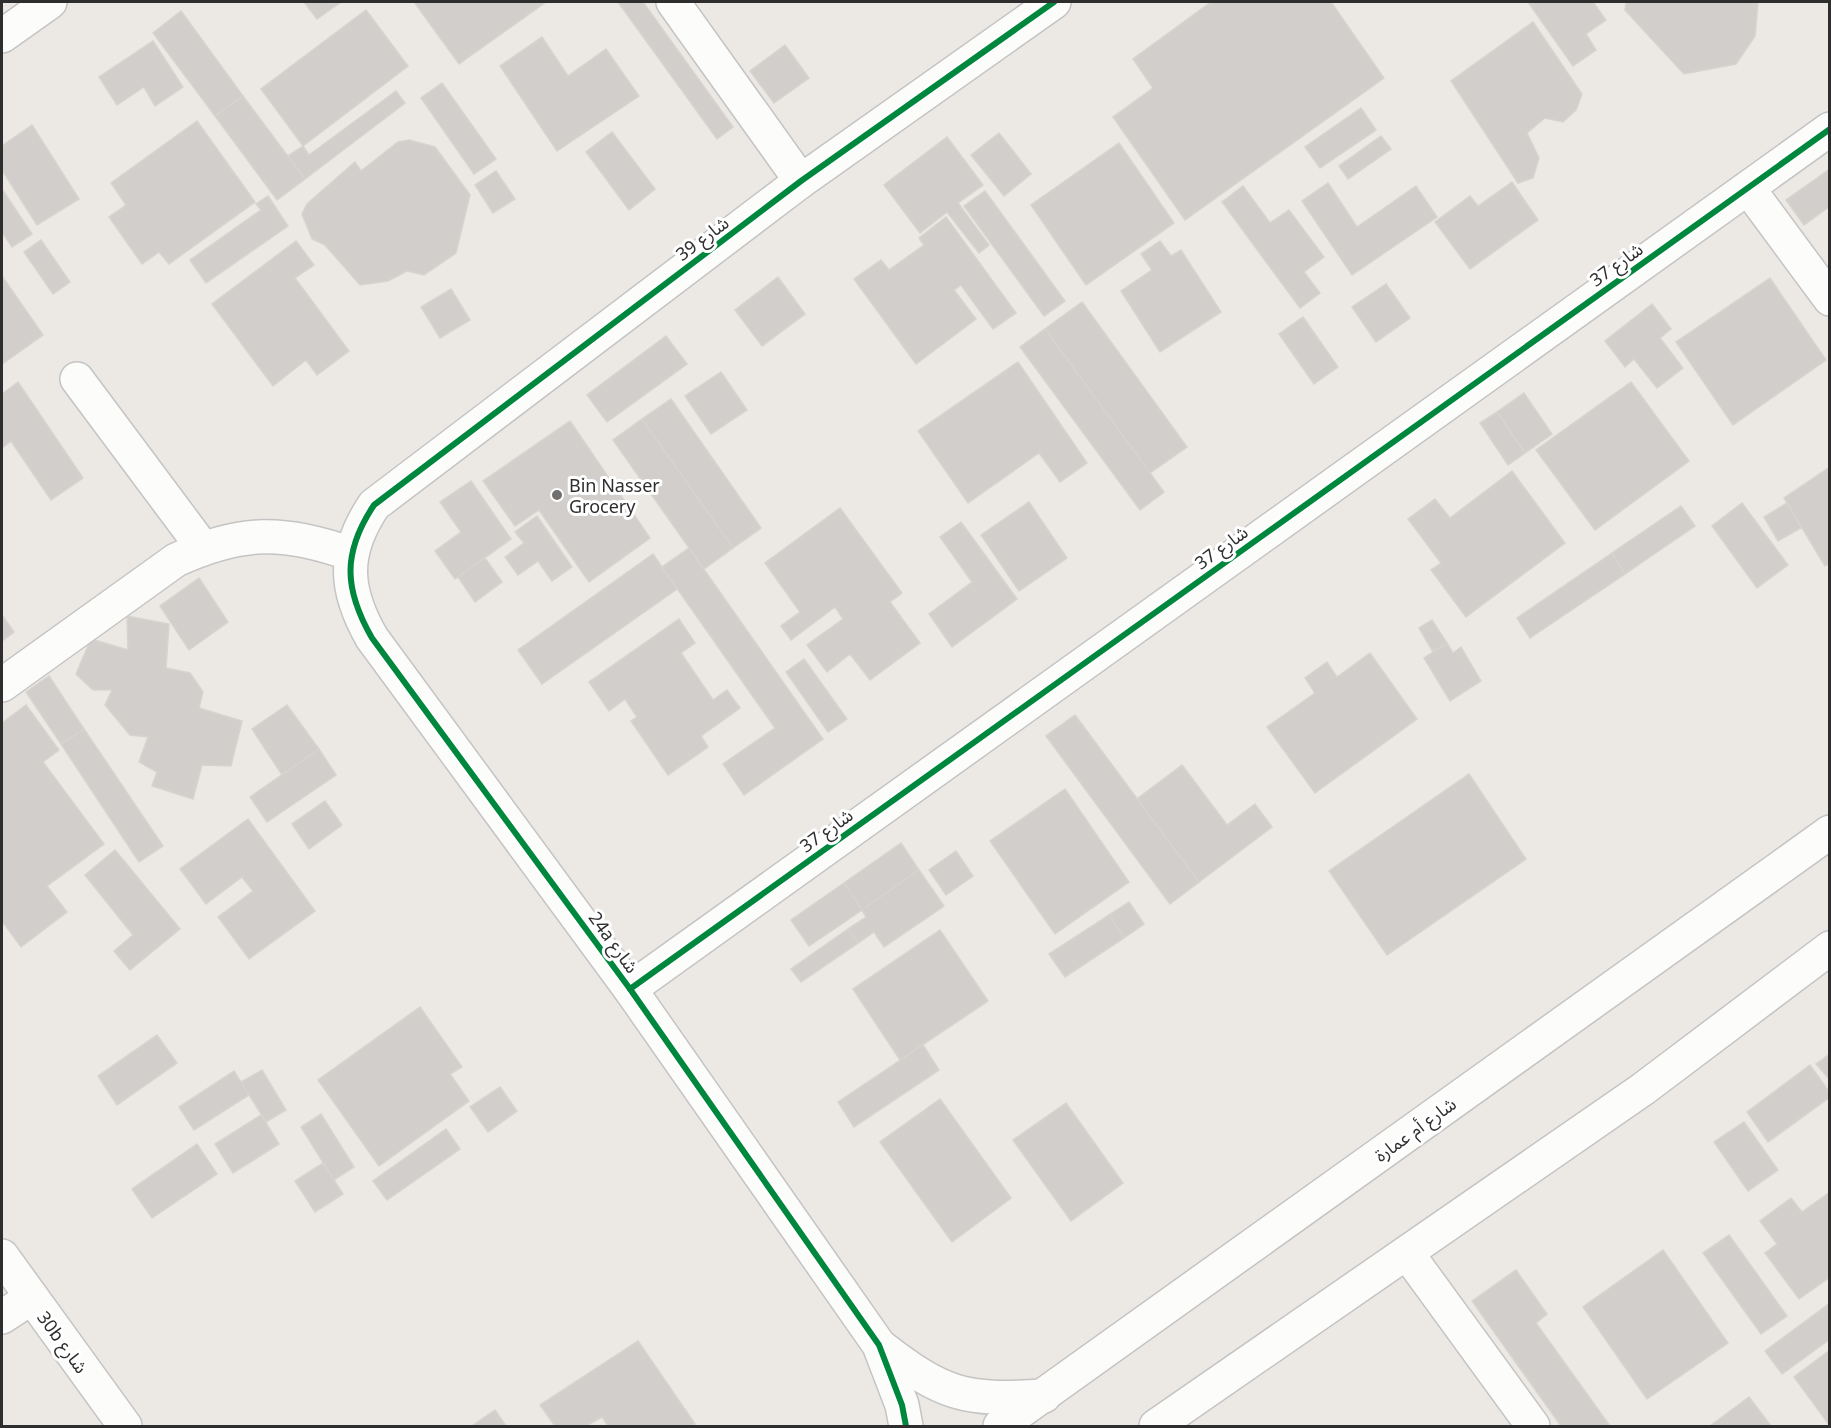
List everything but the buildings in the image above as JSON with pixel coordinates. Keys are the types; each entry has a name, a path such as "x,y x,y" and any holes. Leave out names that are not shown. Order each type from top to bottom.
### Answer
{"street":[{"path":"2,36 50,2"},
{"path":"674,2 801,181"},
{"name":"شارع 39","path":"374,506 801,181 1054,2"},
{"name":"شارع 37","path":"630,989 1830,129"},
{"path":"1748,188 1830,298"},
{"path":"77,379 203,548"},
{"name":"24a شارع","path":"374,506 360,527 351,554 350,582 357,612 372,638 630,989 879,1345 902,1405 906,1426"},
{"path":"2,685 176,560 203,548 240,538 278,535 315,541 351,554"},
{"name":"شارع أم عمارة","path":"1000,1426 1830,832"},
{"path":"1156,1426 1643,1089 1830,948"},
{"path":"1407,1253 1533,1426"},
{"name":"30b شارع","path":"4,1266 31,1298 125,1426"},
{"path":"2,1317 31,1298"},
{"name":"24a شارع","path":"879,1345 914,1372 952,1391 994,1399 1044,1396"}],"cycle path":[{"path":"906,1426 902,1405 879,1345 630,989 372,638 356,603 350,571 356,539 374,505 801,181 1054,2"},
{"path":"630,989 1830,129"}],"place":[{"name":"Bin Nasser Grocery","path":"557,495"}]}
